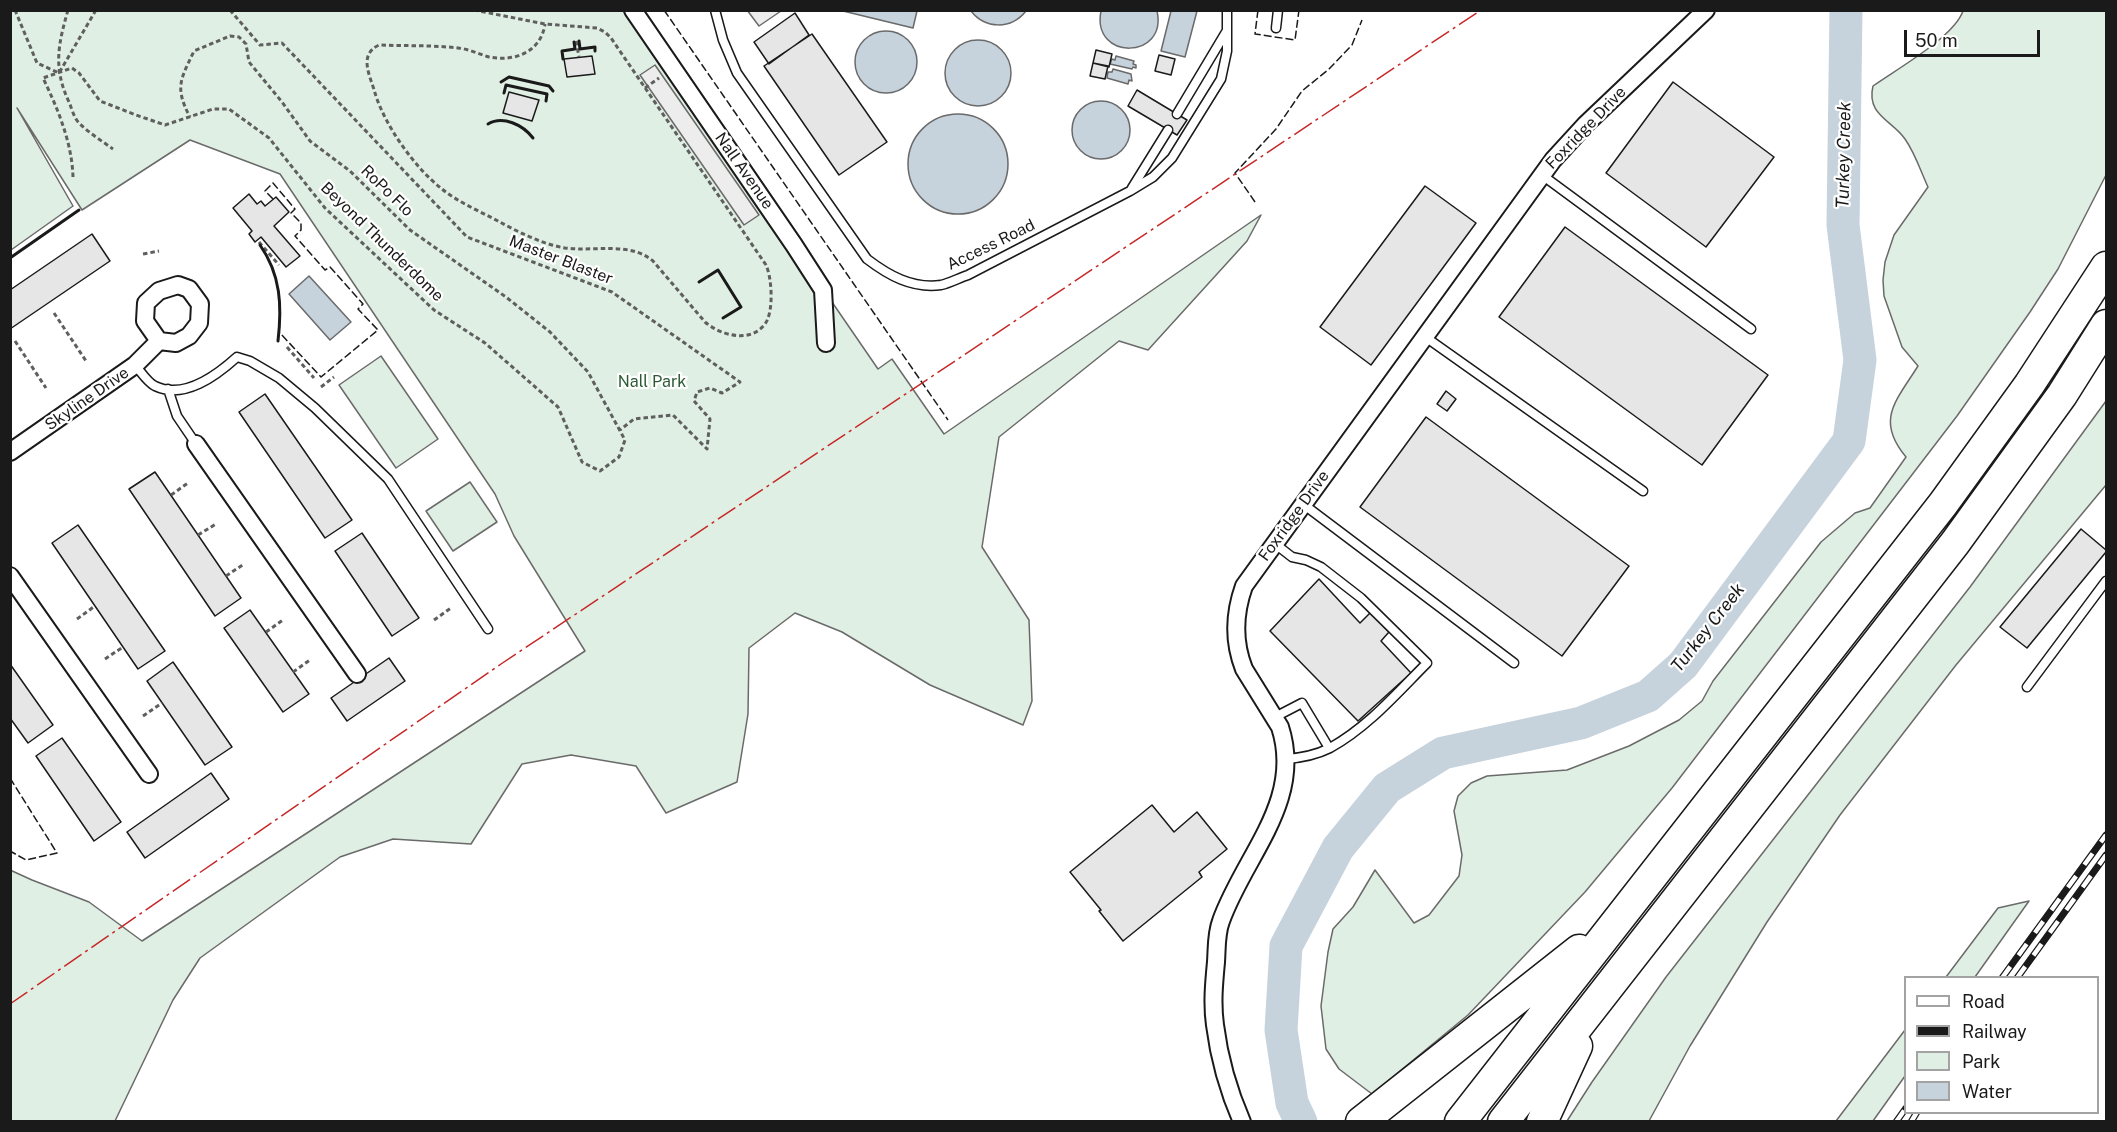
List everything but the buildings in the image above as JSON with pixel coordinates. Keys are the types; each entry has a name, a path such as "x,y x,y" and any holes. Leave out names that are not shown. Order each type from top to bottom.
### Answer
{"highway":[{"path":"1463,1118 1943,504 2029,385 2106,267"},
{"path":"1503,1122 1948,552 2062,395 2106,325"},
{"path":"2062,395 2106,346"},
{"path":"1361,1122 1615,922"},
{"path":"1542,1122 1599,997"}],"street":[{"name":"Nall Avenue","path":"633,10 823,290 826,343"},
{"name":"Foxridge Drive","path":"1242,1122 1223,1063 1215,1024 1214,991 1218,931 1227,907 1278,807 1285,778 1283,736 1275,717 1239,658 1235,623 1244,586 1553,160 1586,124 1706,10"},
{"name":"Skyline Drive","path":"10,452 135,365 159,341"},
{"path":"196,444 357,674"},
{"path":"10,576 149,774"}],"lane":[{"name":"Access Road","path":"715,10 723,40 737,73 867,259 885,273 903,281 922,285 942,285 1005,256 1154,177 1172,158 1221,79 1227,51 1227,10"},
{"path":"1276,28 1278,10"},
{"path":"1177,114 1227,31"},
{"path":"1130,191 1168,130"},
{"path":"1542,175 1751,329"},
{"path":"1424,336 1643,490"},
{"path":"135,365 154,386 174,391 193,387 212,377 237,357 250,361 279,378 315,408 388,479 488,629"},
{"path":"168,390 177,416 196,444"},
{"path":"1303,504 1514,663"},
{"path":"1274,543 1292,557 1321,567 1361,598 1427,663 1374,716 1329,748 1306,757 1285,759"},
{"path":"2027,687 2106,581"},
{"path":"1275,717 1302,703 1329,748"}],"path":[{"path":"15,10 37,63 59,73"},
{"path":"68,10 57,57 66,98 78,122 113,149"},
{"path":"73,177 72,157 55,102 43,78 59,73 96,10"},
{"name":"Master Blaster","path":"230,10 260,45 282,43 467,237 612,292 740,382 722,393 710,388 697,392 694,401 710,419 707,449 673,415 634,418 620,430"},
{"path":"474,10 545,24 597,28 605,32 771,274 768,319 764,326 756,332 735,336 714,330 654,261 645,255 619,249 565,248 519,232 440,188 415,163 405,149 376,96 367,63 367,54 371,49 379,45 457,48 488,57 506,58 522,55 533,49 544,33 545,24"},
{"name":"RoPo Flo","path":"190,117 181,98 180,80 194,51 230,36 239,37 246,44 249,62 310,141 350,171 410,230 506,297 550,332 588,372 620,430"},
{"path":"576,41 579,57"},
{"name":"Beyond Thunderdome","path":"59,73 72,68 100,101 165,125 213,109 229,109 269,138 325,208 434,310 485,343 558,407 582,462 600,471 619,457 625,440 620,430"},
{"path":"260,242 279,265"},
{"path":"143,254 159,251"},
{"path":"54,313 86,361"},
{"path":"15,341 46,388"},
{"path":"287,347 314,378"},
{"path":"321,387 334,377"},
{"path":"171,495 188,483"},
{"path":"198,535 216,524"},
{"path":"226,576 244,564"},
{"path":"77,619 95,606"},
{"path":"434,620 451,608"},
{"path":"266,632 283,620"},
{"path":"105,659 123,647"},
{"path":"293,672 310,660"},
{"path":"144,716 162,703"}],"green space":[{"name":"Nall Park","path":"11,11 632,11 878,369 892,359 944,434 1261,215 1247,241 1148,350 1119,341 999,437 982,547 1029,620 1032,701 1023,725 930,685 842,632 795,613 749,648 748,714 737,782 666,813 636,766 571,755 522,764 471,844 393,839 340,857 200,958 173,1000 115,1121 11,1121 10,870 89,902 142,941 585,651 514,536 495,494 280,174 190,140 82,210 17,108 73,206 11,250"},
{"path":"1963,11 2106,11 2106,175 2058,269 1957,416 1672,788 1585,892 1468,1015 1372,1094 1339,1069 1326,1049 1321,1006 1333,929 1353,907 1375,870 1414,923 1429,915 1459,876 1462,855 1454,811 1458,796 1471,783 1487,776 1567,770 1629,746 1679,720 1702,701 1713,681 1821,542 1855,513 1870,508 1906,457 1897,444 1890,421 1896,400 1918,366 1902,347 1884,296 1883,280 1885,262 1894,235 1928,187 1905,139 1873,104 1873,86 1937,42 1958,21"},
{"path":"381,356 438,439 396,468 339,385"},
{"path":"2106,401 2106,485 1956,665 1840,815 1767,922 1690,1046 1649,1121 1567,1121 1666,977 1970,587"},
{"path":"470,482 497,522 453,551 426,511"},
{"path":"2029,901 1976,976 1947,976 1998,908"},
{"path":"1904,1031 1904,1077 1873,1121 1836,1121"}],"shaded area":[{"path":"747,10 781,10 781,11 759,26"},
{"path":"655,65 759,215 744,225 640,75"}],"water":[{"path":"843,11 917,11 913,28"},
{"path":"971,11 1026,11 1013,22 998,25 983,21"},
{"path":"1101,11 1157,11 1157,27 1151,39 1141,46 1129,48 1117,46 1107,39 1101,27"},
{"path":"1171,11 1197,11 1185,57 1161,51"},
{"path":"886,31 903,36 908,40 912,45 917,62 912,79 908,84 903,88 886,93 869,88 864,84 860,79 855,62 860,45 864,40 869,36"},
{"path":"978,40 991,43 1001,50 1008,60 1011,73 1008,86 1001,96 991,103 978,106 965,103 955,96 948,86 945,73 948,60 955,50 965,43"},
{"path":"1116,56 1134,61 1136,68 1110,64"},
{"path":"1113,69 1131,74 1132,81 1129,80 1128,84 1107,78 1108,72 1112,72"},
{"path":"1095,101 1107,101 1122,109 1130,124 1130,136 1122,151 1107,159 1095,159 1080,151 1072,136 1072,124 1080,109"},
{"path":"958,114 977,118 993,129 1004,145 1008,164 1004,183 993,199 977,210 958,214 939,210 923,199 912,183 908,164 912,145 923,129 939,118"},
{"path":"309,276 351,322 330,340 289,294"}],"waterway":[{"name":"Turkey Creek","path":"1301,1122 1292,1103 1281,1030 1286,946 1338,848 1387,788 1443,753 1581,723 1648,696 1683,665 1849,441 1860,360 1843,225 1846,10"}],"railway":[{"path":"2003,976 2106,835"},
{"path":"2018,976 2106,855"},
{"path":"1896,1122 1904,1111"},
{"path":"1911,1122 1916,1114"}],"fence":[{"path":"664,10 948,420"},
{"path":"1258,10 1255,34 1295,40 1299,10"},
{"path":"1255,202 1235,173 1276,129 1302,91 1329,69 1352,45 1362,20"},
{"path":"273,199 265,191 273,183 295,209 291,213 301,223 301,230 295,236 325,270 330,267 363,304 358,309 378,330 321,377 279,332"},
{"path":"10,778 57,853 26,860 10,851"}],"wall":[{"path":"579,41 580,49 595,47 595,51"},
{"path":"563,59 562,51 575,49 574,42"},
{"path":"501,82 509,77 549,86 553,91"},
{"path":"504,93 506,85 547,94 546,101"},
{"path":"488,124 494,121 506,121 518,125 533,138"},
{"path":"10,258 79,210"},
{"path":"260,245 276,279 280,303 278,341"},
{"path":"699,282 718,270 741,307 723,318"}],"power":[{"path":"10,1004 501,664 1481,10"}]}
